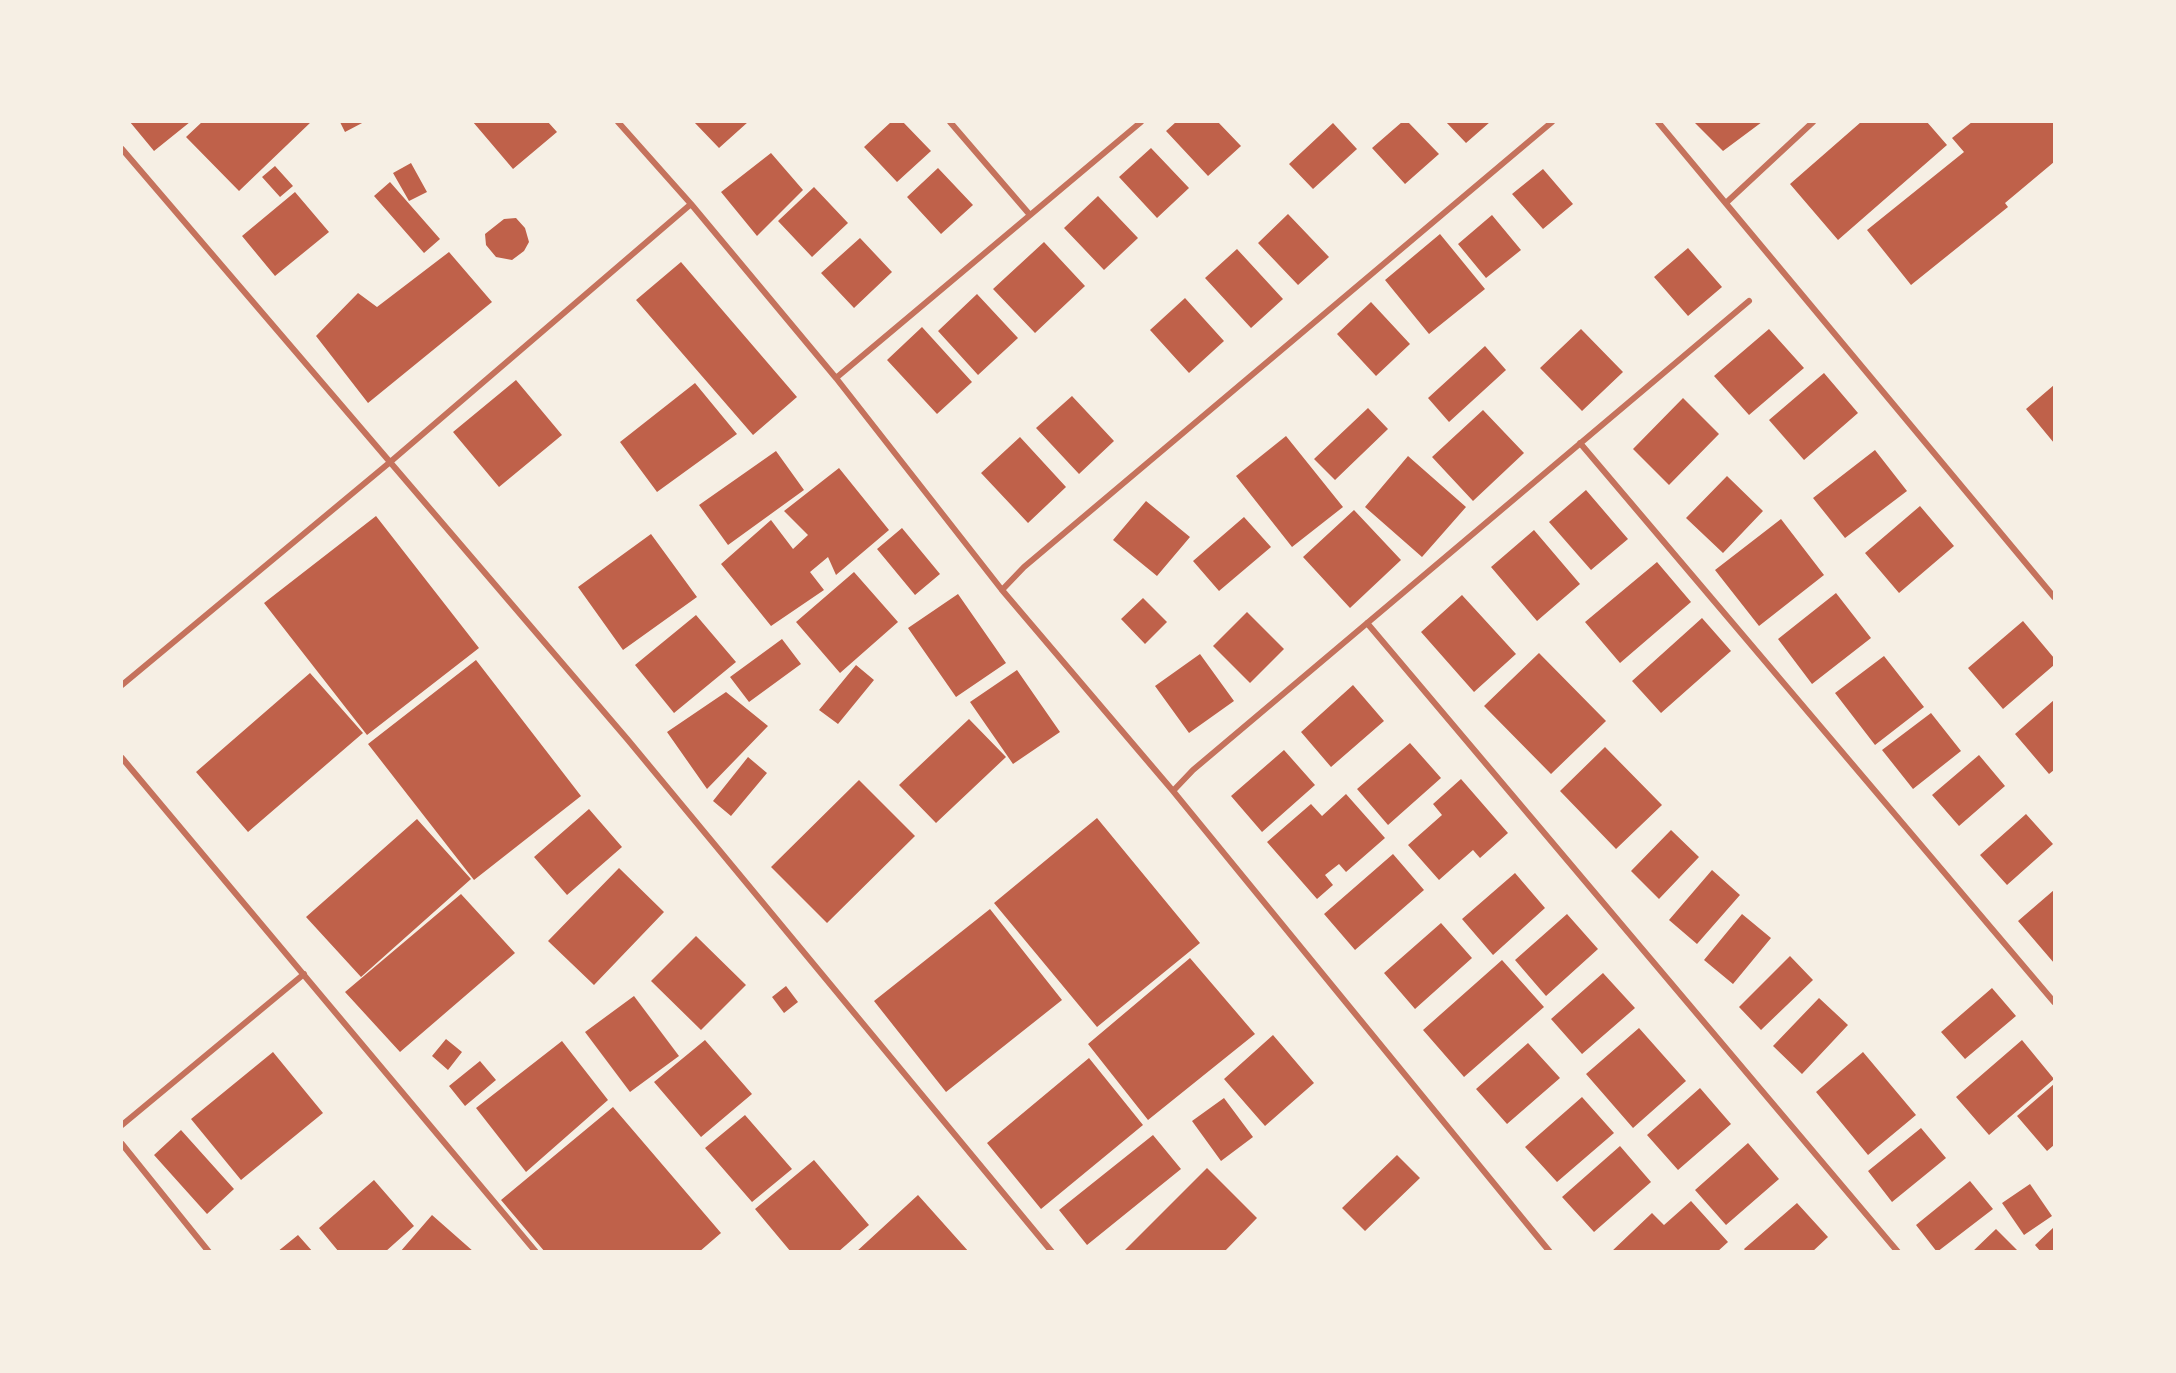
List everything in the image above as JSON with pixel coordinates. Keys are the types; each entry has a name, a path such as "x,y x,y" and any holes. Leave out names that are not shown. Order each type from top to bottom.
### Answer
{"street":[{"path":"618,122 691,204 836,378 1002,590 1173,791 1550,1251"},
{"path":"950,122 1030,215"},
{"path":"836,378 1141,122"},
{"path":"1002,590 1033,560 1552,122"},
{"path":"1658,122 2055,597"},
{"path":"1727,202 1813,122"},
{"path":"122,149 388,463 628,740 1052,1251"},
{"path":"122,685 388,463 691,204"},
{"path":"1173,791 1193,770 1749,302"},
{"path":"1580,443 2055,1002"},
{"path":"1367,623 1898,1251"},
{"path":"122,758 536,1251"},
{"path":"122,1125 304,974"},
{"path":"122,1144 209,1251"}],"building":[{"path":"130,122 190,122 154,151"},
{"path":"202,122 311,122 239,191 186,137"},
{"path":"340,122 364,122 345,132"},
{"path":"473,122 548,122 557,132 513,169"},
{"path":"694,122 748,122 719,148"},
{"path":"891,122 903,122 931,151 897,182 864,147"},
{"path":"1176,122 1218,122 1241,146 1208,176 1166,131"},
{"path":"1402,122 1408,122 1439,154 1405,184 1372,148"},
{"path":"1446,122 1490,122 1466,143"},
{"path":"1694,122 1762,122 1723,151"},
{"path":"1861,122 1927,122 1947,145 1838,240 1790,184"},
{"path":"1972,122 2054,122 2054,162 2005,203 2008,207 1911,285 1867,230 1964,152 1952,138"},
{"path":"1333,123 1357,149 1313,189 1289,164"},
{"path":"1151,148 1189,188 1157,218 1119,177"},
{"path":"771,153 803,190 757,236 721,192"},
{"path":"411,163 427,192 409,201 393,173"},
{"path":"275,166 293,186 280,197 262,177"},
{"path":"938,168 973,205 941,234 907,197"},
{"path":"1543,169 1573,204 1543,229 1512,194"},
{"path":"390,182 440,239 424,253 374,196"},
{"path":"814,187 848,223 812,257 778,221"},
{"path":"295,192 329,232 275,276 242,236"},
{"path":"1098,196 1138,238 1104,270 1064,228"},
{"path":"1288,214 1329,257 1298,285 1258,243"},
{"path":"1492,215 1521,250 1486,278 1458,244"},
{"path":"516,218 525,228 529,242 524,251 512,260 496,257 486,245 485,234 504,219"},
{"path":"1440,234 1485,289 1429,334 1385,280"},
{"path":"860,238 892,272 854,308 821,273"},
{"path":"1044,242 1085,286 1035,333 993,289"},
{"path":"1688,248 1722,287 1688,316 1654,277"},
{"path":"1237,249 1283,299 1251,328 1205,278"},
{"path":"449,252 492,302 368,403 316,336 358,293 377,307"},
{"path":"681,262 797,397 753,435 636,300"},
{"path":"977,294 1018,338 978,375 938,331"},
{"path":"1185,298 1224,341 1189,373 1150,330"},
{"path":"1371,302 1410,344 1376,376 1337,334"},
{"path":"922,327 972,382 937,414 887,360"},
{"path":"1581,329 1623,372 1582,411 1540,368"},
{"path":"1769,329 1804,368 1749,415 1714,376"},
{"path":"1485,346 1506,370 1449,422 1428,398"},
{"path":"1824,373 1858,413 1804,460 1769,420"},
{"path":"516,380 562,435 499,487 453,432"},
{"path":"695,383 737,434 657,492 620,442"},
{"path":"2054,385 2054,443 2026,409"},
{"path":"1072,396 1114,441 1079,474 1036,428"},
{"path":"1683,398 1719,434 1669,485 1633,449"},
{"path":"1368,408 1388,429 1335,480 1314,459"},
{"path":"1483,410 1524,453 1473,501 1432,457"},
{"path":"1286,436 1343,507 1292,547 1236,476"},
{"path":"1020,437 1066,487 1028,523 981,473"},
{"path":"1875,450 1907,491 1845,538 1813,498"},
{"path":"776,451 804,490 728,545 699,505"},
{"path":"1408,456 1466,507 1422,557 1365,507"},
{"path":"839,468 889,530 836,575 828,557 810,572 824,590 771,626 721,564 771,520 793,549 808,535 784,511"},
{"path":"1727,476 1763,511 1723,553 1686,518"},
{"path":"1586,490 1628,539 1591,570 1549,522"},
{"path":"1146,501 1190,537 1157,576 1113,540"},
{"path":"1920,506 1954,546 1899,593 1865,553"},
{"path":"1354,510 1401,560 1350,608 1303,557"},
{"path":"376,516 479,648 367,735 264,603"},
{"path":"1244,517 1271,547 1219,591 1193,561"},
{"path":"1781,519 1824,575 1759,626 1715,570"},
{"path":"902,528 940,574 915,595 877,549"},
{"path":"1534,530 1580,584 1537,621 1491,567"},
{"path":"651,534 697,597 623,650 578,587"},
{"path":"1657,562 1691,602 1620,663 1585,622"},
{"path":"854,572 898,622 840,673 796,622"},
{"path":"1836,593 1871,638 1812,684 1778,639"},
{"path":"958,594 1006,663 956,697 908,628"},
{"path":"1462,595 1516,654 1474,692 1421,632"},
{"path":"1143,598 1167,622 1145,644 1121,619"},
{"path":"1247,612 1284,649 1250,683 1213,646"},
{"path":"696,615 736,662 674,713 635,665"},
{"path":"1702,618 1731,651 1661,713 1632,681"},
{"path":"2023,621 2054,658 2054,665 2003,709 1968,668"},
{"path":"782,639 801,664 749,702 730,677"},
{"path":"1539,653 1606,721 1551,774 1484,706"},
{"path":"1200,654 1234,701 1189,733 1155,686"},
{"path":"1884,656 1924,707 1875,745 1835,693"},
{"path":"476,660 581,796 474,880 368,744"},
{"path":"856,665 874,680 838,724 819,710"},
{"path":"1017,670 1060,732 1013,764 970,702"},
{"path":"310,673 363,733 248,832 196,772"},
{"path":"1353,685 1384,721 1331,767 1301,732"},
{"path":"726,692 768,726 707,789 667,732"},
{"path":"2054,700 2054,770 2049,774 2015,734"},
{"path":"1931,713 1961,751 1913,789 1882,750"},
{"path":"969,719 1006,757 936,823 899,785"},
{"path":"1410,743 1441,778 1388,825 1357,789"},
{"path":"1605,747 1662,805 1616,849 1560,791"},
{"path":"1284,750 1315,785 1262,832 1231,796"},
{"path":"1979,755 2005,786 1959,826 1932,795"},
{"path":"748,757 767,773 731,816 713,801"},
{"path":"1461,779 1508,833 1480,858 1473,850 1439,880 1408,845 1442,815 1433,804"},
{"path":"859,780 915,836 827,923 771,867"},
{"path":"1346,794 1385,838 1346,872 1339,864 1325,875 1333,885 1317,899 1267,842 1311,804 1322,816"},
{"path":"589,809 622,847 567,895 534,857"},
{"path":"2026,814 2053,844 2007,885 1980,855"},
{"path":"1097,818 1200,943 1097,1027 994,903"},
{"path":"417,819 471,879 361,977 306,917"},
{"path":"1671,830 1699,857 1659,899 1631,871"},
{"path":"1393,854 1424,890 1355,950 1324,914"},
{"path":"619,868 664,912 594,985 548,941"},
{"path":"1712,870 1740,895 1697,944 1669,920"},
{"path":"1515,873 1545,908 1493,955 1462,919"},
{"path":"2054,890 2054,963 2018,921"},
{"path":"461,894 515,953 400,1052 345,992"},
{"path":"990,909 1062,1000 946,1092 874,1001"},
{"path":"1567,914 1598,949 1546,996 1515,960"},
{"path":"1742,914 1771,938 1733,984 1704,960"},
{"path":"1441,923 1472,958 1415,1009 1384,973"},
{"path":"696,936 746,985 701,1030 651,981"},
{"path":"1790,956 1813,980 1761,1030 1739,1007"},
{"path":"1190,958 1255,1034 1148,1120 1088,1044"},
{"path":"1502,960 1544,1007 1464,1077 1423,1030"},
{"path":"1603,973 1635,1008 1582,1054 1551,1019"},
{"path":"786,986 798,1002 784,1013 772,997"},
{"path":"1992,988 2016,1016 1965,1059 1941,1032"},
{"path":"634,996 679,1056 630,1092 585,1032"},
{"path":"1819,998 1848,1025 1802,1074 1773,1046"},
{"path":"1639,1028 1686,1081 1633,1128 1586,1074"},
{"path":"1273,1035 1314,1083 1265,1126 1224,1079"},
{"path":"446,1039 462,1052 448,1070 432,1056"},
{"path":"705,1040 752,1094 701,1137 654,1082"},
{"path":"2022,1040 2054,1079 1989,1135 1956,1097"},
{"path":"562,1041 608,1100 526,1172 476,1108"},
{"path":"1528,1043 1560,1078 1507,1124 1476,1089"},
{"path":"273,1052 323,1113 241,1180 191,1119"},
{"path":"1863,1052 1916,1115 1868,1155 1816,1092"},
{"path":"1089,1058 1143,1125 1041,1209 987,1143"},
{"path":"480,1061 496,1080 465,1106 449,1086"},
{"path":"2054,1084 2054,1145 2047,1151 2017,1116"},
{"path":"1700,1088 1731,1124 1678,1170 1647,1135"},
{"path":"1582,1097 1614,1133 1557,1182 1525,1147"},
{"path":"1224,1098 1253,1137 1221,1161 1192,1121"},
{"path":"613,1107 721,1233 699,1252 545,1252 501,1200"},
{"path":"745,1115 792,1169 752,1202 705,1148"},
{"path":"1921,1128 1946,1158 1892,1202 1868,1171"},
{"path":"181,1130 234,1189 207,1214 154,1155"},
{"path":"1153,1135 1181,1169 1087,1245 1059,1210"},
{"path":"1748,1143 1779,1179 1726,1225 1695,1190"},
{"path":"1620,1146 1651,1182 1594,1232 1562,1197"},
{"path":"1397,1155 1420,1178 1365,1231 1342,1208"},
{"path":"814,1160 869,1225 838,1252 791,1252 755,1209"},
{"path":"1207,1168 1257,1218 1224,1252 1123,1252"},
{"path":"374,1180 414,1226 385,1252 339,1252 319,1228"},
{"path":"1970,1181 1993,1209 1937,1252 1916,1225"},
{"path":"2030,1184 2052,1216 2024,1235 2002,1203"},
{"path":"918,1195 969,1252 856,1252"},
{"path":"1691,1201 1728,1242 1717,1252 1611,1252 1652,1213 1664,1225"},
{"path":"1797,1203 1828,1237 1812,1252 1746,1252 1744,1249"},
{"path":"432,1215 474,1252 400,1252"},
{"path":"2054,1227 2054,1252 2041,1252 2035,1245"},
{"path":"1996,1229 2019,1252 1972,1252"},
{"path":"298,1235 313,1252 277,1252"}]}
